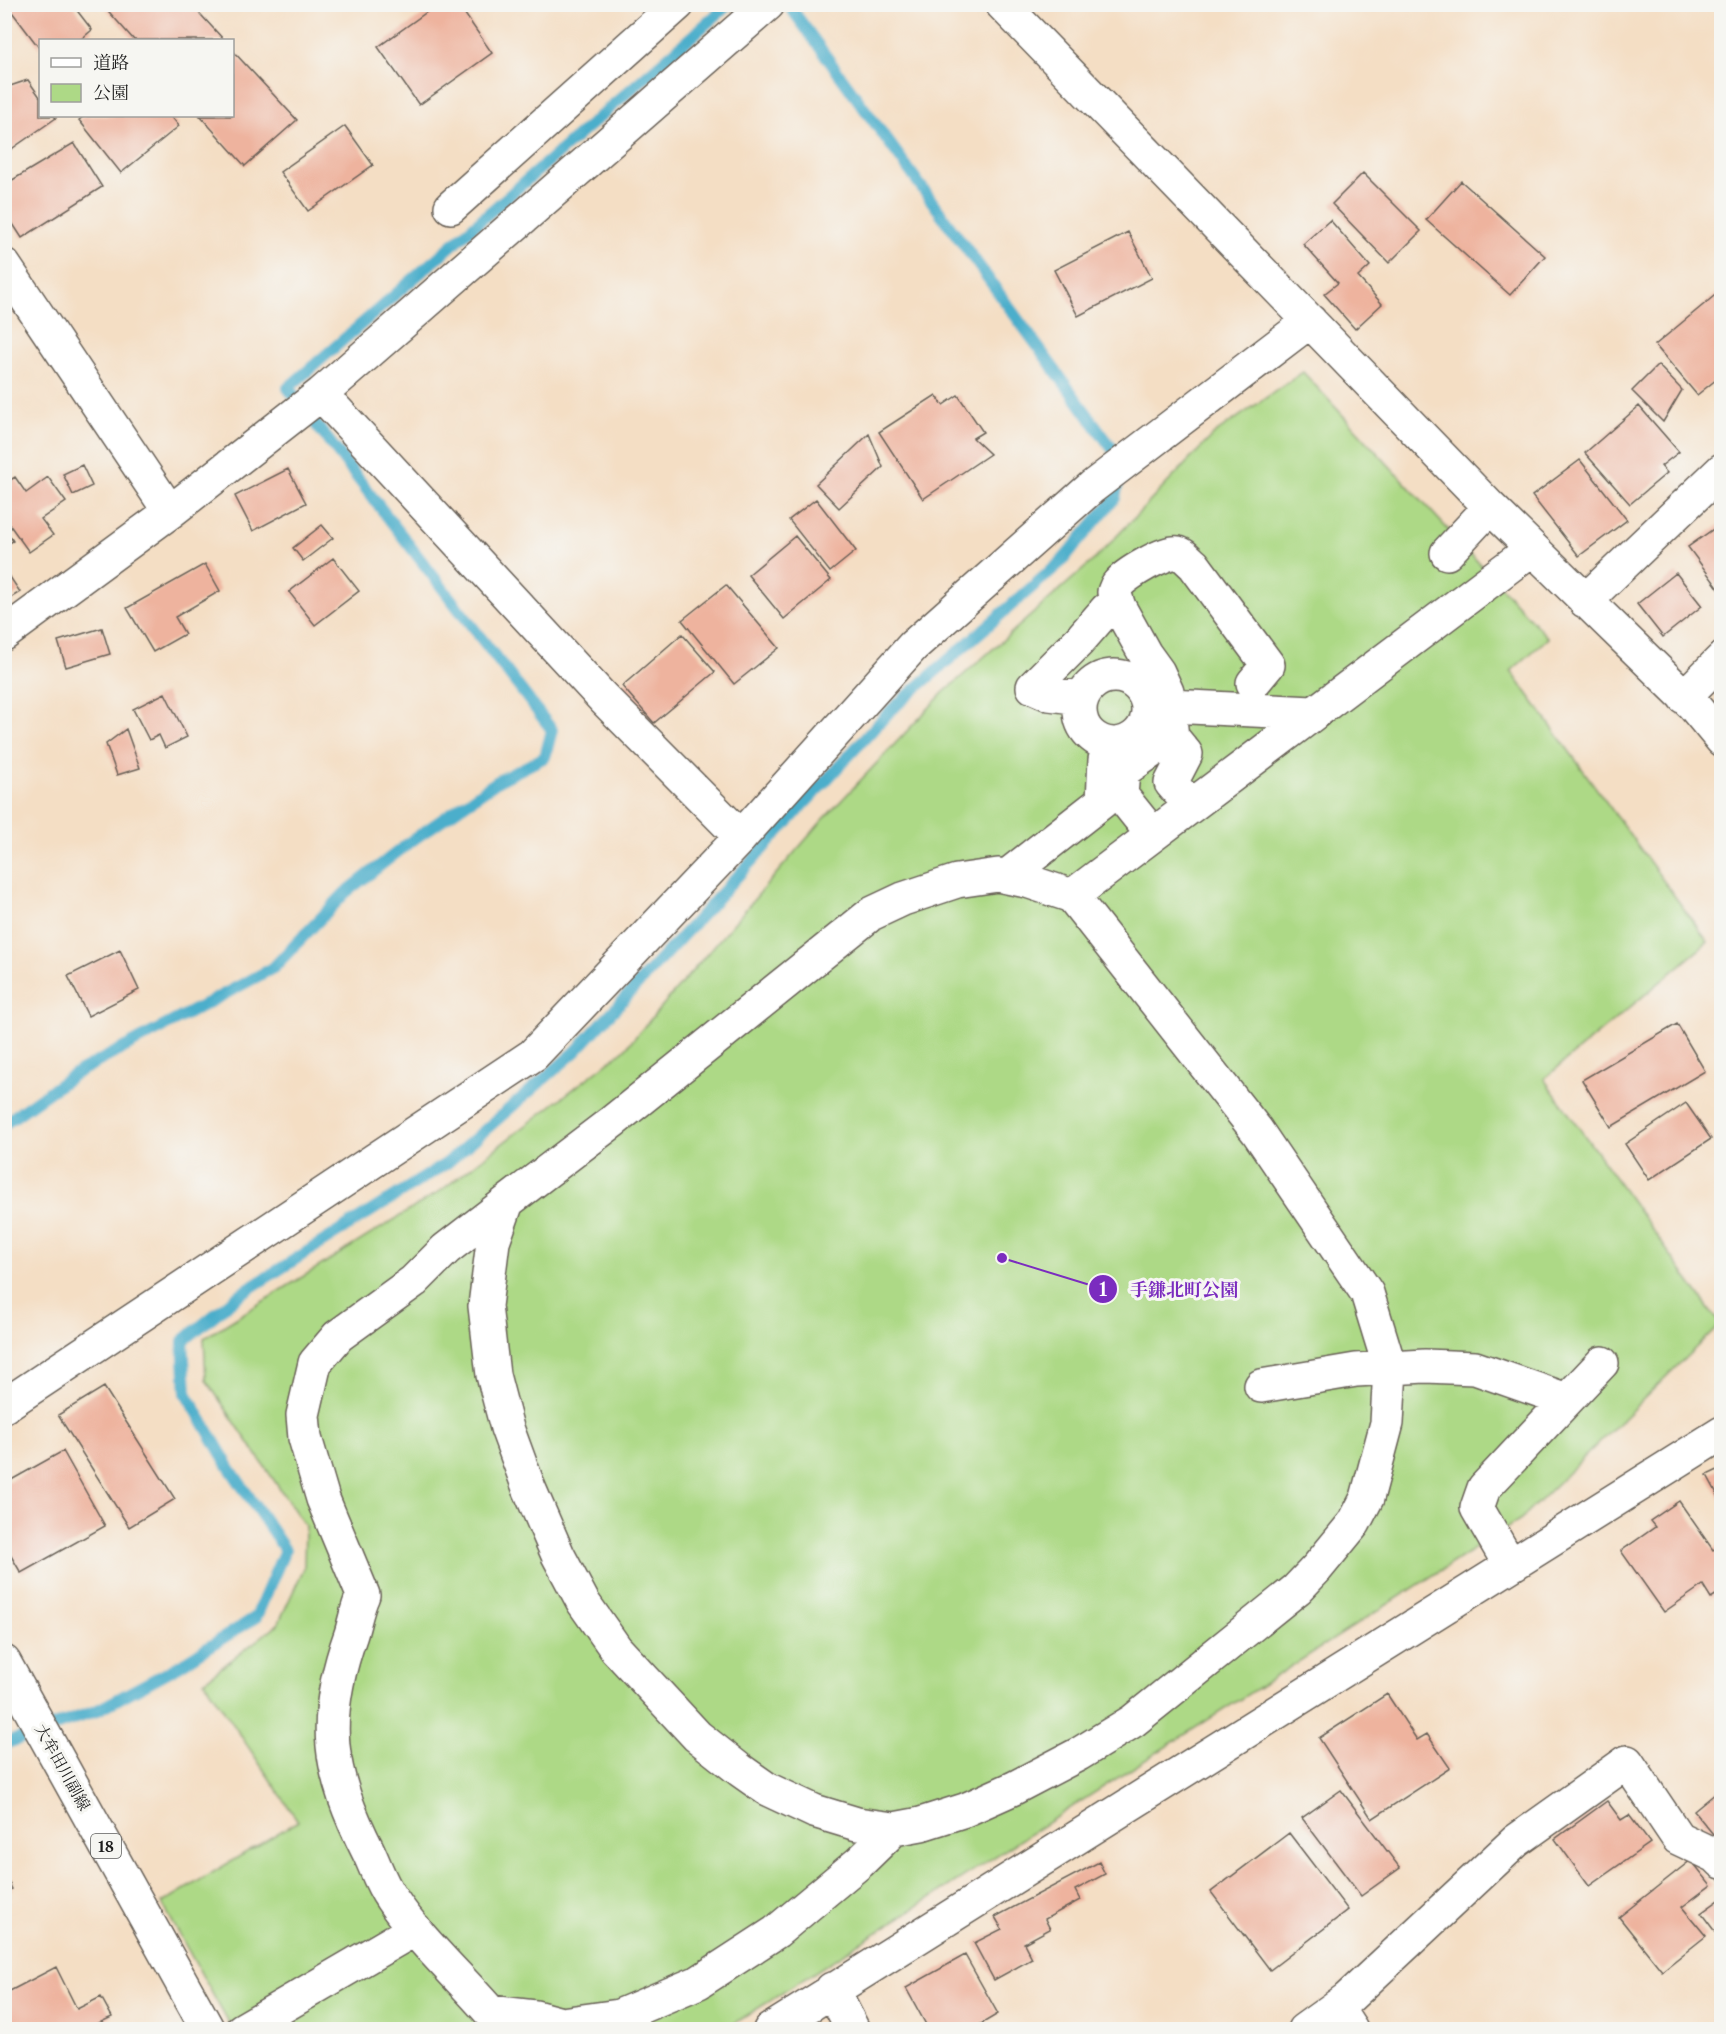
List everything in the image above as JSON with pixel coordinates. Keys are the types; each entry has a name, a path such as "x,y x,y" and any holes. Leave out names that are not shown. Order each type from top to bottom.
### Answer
{"street":[{"path":"451,207 678,4"},
{"path":"4,634 170,512 321,394 768,4"},
{"path":"1002,4 1532,549 1684,697 1722,740"},
{"path":"4,265 170,512"},
{"path":"4,1406 533,1055 741,837 913,646 1092,487 1310,321"},
{"path":"321,394 603,698 741,837"},
{"path":"1586,601 1722,470"},
{"path":"1447,553 1491,507"},
{"path":"1072,896 1143,823 1181,795 1313,713 1532,549"},
{"path":"1143,823 1122,795 1123,771 1163,716 1167,692 1117,601 1114,592 1117,584 1167,554 1181,554 1194,565 1205,568 1268,665 1253,683"},
{"path":"1082,698 1049,694 1033,687 1117,601"},
{"path":"1684,697 1722,659"},
{"path":"1181,795 1186,754 1163,716 1144,694 1128,679 1117,676 1106,677 1088,688 1082,698 1080,710 1082,721 1087,731 1095,739 1106,744 1128,741 1137,735 1148,716 1163,716 1313,713"},
{"path":"1106,744 1103,801 1120,822 1143,823"},
{"path":"1007,876 1103,801"},
{"path":"507,1202 492,1242 485,1306 493,1375 507,1428 529,1488 558,1555 583,1602 616,1649 697,1736 740,1770 767,1789 814,1811 858,1824 894,1828 921,1824 965,1810 1014,1788 1079,1754 1133,1721 1297,1589 1317,1568 1354,1523 1367,1498 1386,1423 1390,1368 1367,1293 1257,1131 1072,896 1027,881 998,875 957,881 903,899 871,914 612,1122 507,1202 446,1249 414,1281 338,1336 315,1363 303,1416 305,1438 323,1499 363,1595 339,1667 331,1710 332,1742 338,1780 355,1826 390,1898 490,2012 535,2017 561,2025 619,2016 699,1982 776,1932 860,1862 894,1828"},
{"path":"1510,1565 1477,1508 1484,1488 1602,1363"},
{"path":"1261,1386 1356,1370 1425,1366 1474,1368 1567,1400"},
{"path":"770,2030 1722,1433"},
{"name":"大牟田川副線","path":"4,1662 208,2030"},
{"path":"1304,2030 1343,2018 1347,1999 1516,1842 1627,1762 1678,1838 1716,1856 1722,1862"},
{"path":"242,2030 415,1929"},
{"path":"832,1989 853,2030"}],"green space":[{"path":"1303,372 1548,638 1511,671 1708,942 1544,1079 1720,1324 1521,1519 726,2029 232,2029 162,1903 298,1821 204,1681 278,1624 304,1568 305,1526 206,1380 204,1338 439,1192 624,1050 821,822 943,693 1096,558 1214,434"}],"building":[{"path":"6,4 72,4 92,30 81,39 39,39 39,48"},
{"path":"102,4 191,4 223,39 133,39"},
{"path":"438,4 458,4 492,53 419,105 378,47"},
{"path":"234,52 297,120 245,166 201,117 234,117"},
{"path":"28,80 39,96 39,117 56,118 10,150 4,143 4,88"},
{"path":"83,117 172,117 179,126 121,173 79,120"},
{"path":"345,126 373,165 308,211 280,172"},
{"path":"74,143 102,187 22,238 4,210 4,185"},
{"path":"1363,173 1421,231 1389,263 1332,204"},
{"path":"1461,181 1545,256 1510,295 1426,220"},
{"path":"1330,220 1370,266 1358,277 1382,304 1355,329 1324,294 1338,283 1303,244"},
{"path":"1128,232 1152,278 1078,316 1054,270"},
{"path":"1720,291 1722,294 1722,375 1697,395 1655,345"},
{"path":"1658,365 1682,390 1663,422 1632,391"},
{"path":"936,395 943,405 958,395 983,432 973,438 990,454 923,499 879,432"},
{"path":"1639,406 1679,452 1661,466 1667,473 1630,504 1585,453"},
{"path":"869,434 883,467 839,508 816,484"},
{"path":"1580,460 1627,520 1579,556 1532,496"},
{"path":"82,465 92,486 73,495 63,474"},
{"path":"288,469 306,503 253,531 235,496"},
{"path":"15,477 26,493 48,477 66,502 41,519 53,535 29,552 4,517 4,484"},
{"path":"816,499 856,551 830,572 789,520"},
{"path":"1722,523 1722,593 1688,547"},
{"path":"322,525 333,538 303,561 293,548"},
{"path":"4,527 13,541 4,546"},
{"path":"795,536 831,580 784,619 748,575"},
{"path":"333,558 359,591 315,625 289,592"},
{"path":"205,564 220,591 175,617 185,634 153,652 127,608"},
{"path":"4,568 20,592 4,602"},
{"path":"1676,573 1702,606 1663,637 1637,604"},
{"path":"726,585 779,648 734,684 682,620"},
{"path":"102,628 110,654 66,667 58,641"},
{"path":"682,634 715,672 654,723 622,686"},
{"path":"165,693 187,737 165,748 159,735 149,740 133,709"},
{"path":"126,729 140,768 117,775 106,744"},
{"path":"120,950 139,990 88,1016 68,976"},
{"path":"1677,1024 1705,1071 1611,1127 1582,1080"},
{"path":"1686,1103 1711,1139 1649,1180 1625,1144"},
{"path":"104,1387 175,1499 129,1527 58,1415"},
{"path":"63,1451 105,1526 21,1573 4,1544 4,1484"},
{"path":"1722,1468 1722,1503 1707,1475"},
{"path":"1679,1501 1713,1550 1722,1544 1722,1591 1711,1598 1703,1585 1664,1612 1621,1551 1655,1527 1650,1521"},
{"path":"1387,1694 1417,1740 1427,1734 1450,1768 1372,1819 1319,1738"},
{"path":"1722,1788 1722,1845 1694,1811"},
{"path":"1341,1790 1400,1868 1361,1896 1302,1818"},
{"path":"1607,1801 1621,1820 1629,1815 1650,1843 1589,1886 1555,1839"},
{"path":"1289,1833 1348,1910 1270,1970 1211,1892"},
{"path":"1691,1860 1711,1885 1682,1907 1706,1936 1662,1971 1619,1917"},
{"path":"1099,1862 1105,1874 1075,1890 1080,1900 1045,1919 1050,1929 1024,1943 1032,1959 994,1980 974,1943 1002,1929 995,1917"},
{"path":"4,1872 12,1889 4,1892"},
{"path":"1722,1898 1722,1929 1716,1933 1701,1913"},
{"path":"965,1955 998,2014 971,2030 929,2030 906,1988"},
{"path":"56,1967 77,2009 101,1997 112,2017 88,2028 89,2030 4,2030 4,1994"},
{"path":"1722,2019 1722,2030 1706,2030"}],"waterway":[{"path":"4,1124 73,1075 273,968 345,893 414,839 498,781 545,757 552,730 288,388 729,4"},
{"path":"4,1744 96,1711 179,1666 256,1617 285,1550 229,1467 186,1393 183,1341 239,1295 447,1163 576,1051 891,710 1061,562 1115,498 1122,462 788,4"}],"place":[{"name":"手鎌北町公園","path":"1002,1258"}]}
